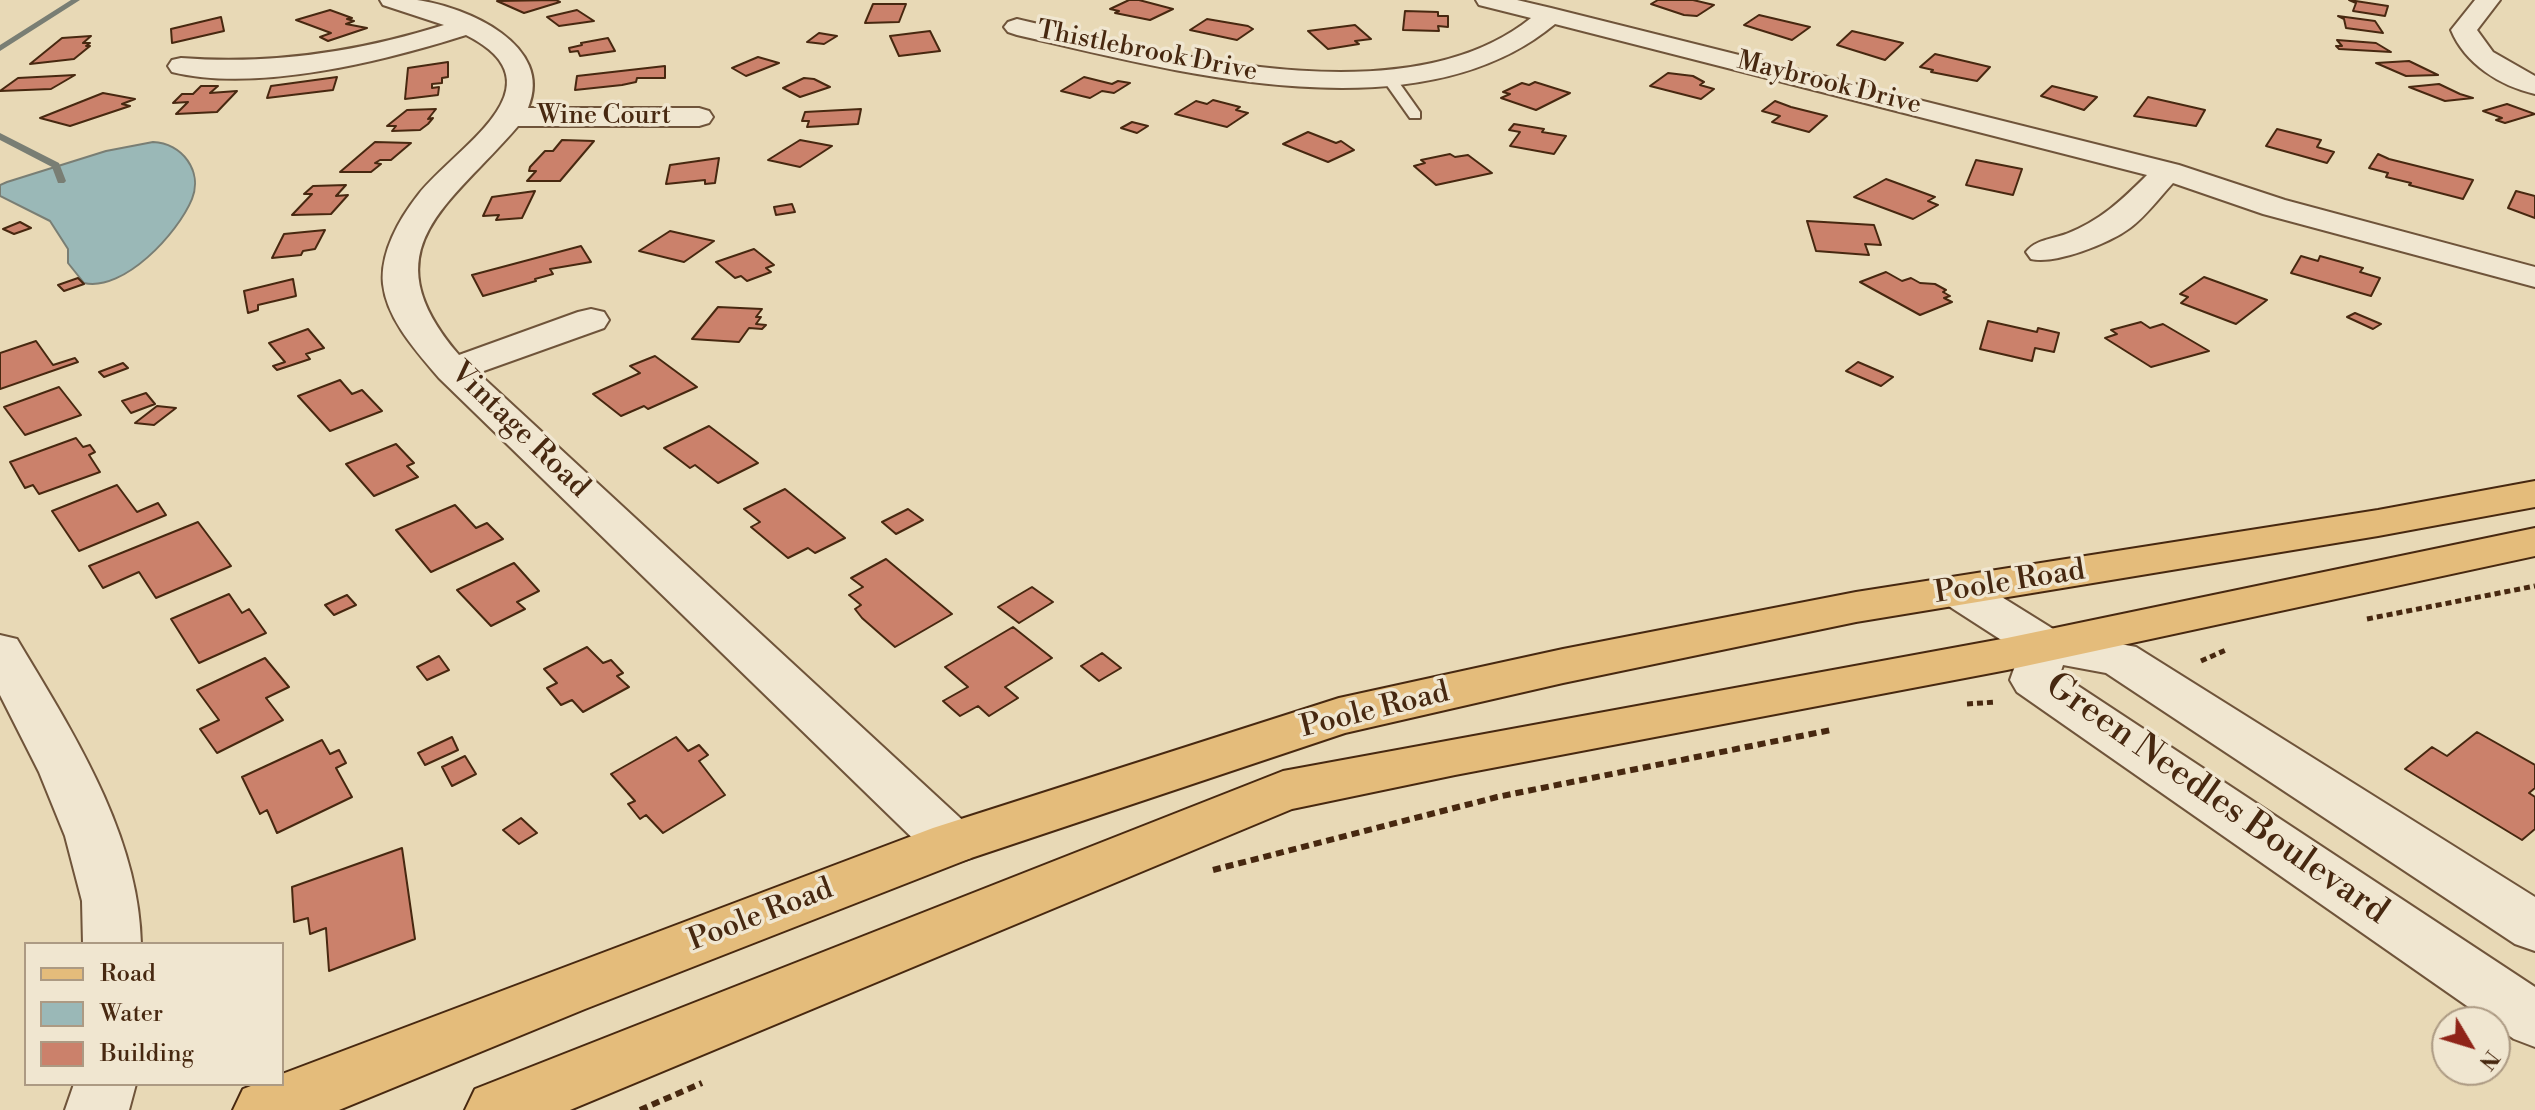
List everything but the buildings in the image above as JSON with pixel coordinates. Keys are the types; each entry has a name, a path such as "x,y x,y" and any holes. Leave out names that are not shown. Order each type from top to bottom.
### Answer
{"main road":[{"name":"Poole Road","path":"265,1110 579,985 952,843 1339,716 1856,607 2535,494"},
{"name":"Poole Road","path":"497,1110 1283,791 2046,646 2535,542"}],"street":[{"path":"392,0 468,26 510,53 519,67 521,85 510,117"},
{"name":"Maybrook Drive","path":"1488,0 2168,171 2274,207 2535,277"},
{"path":"2488,0 2468,21 2464,30 2467,39 2474,49 2500,69 2535,86"},
{"name":"Thistlebrook Drive","path":"1017,27 1209,69 1291,77 1388,77 1468,62 1509,47 1551,15"},
{"path":"181,66 209,69 301,63 372,53 468,26"},
{"name":"Wine Court","path":"510,117 699,117"},
{"name":"Vintage Road","path":"510,117 447,177 431,197 405,243 400,286 417,328 452,370 952,843"},
{"path":"2043,252 2080,240 2119,221 2168,171"},
{"name":"Maybrook Drive","path":"2168,171 2236,174 2535,251"},
{"path":"452,370 591,320"},
{"path":"1960,592 2046,646"},
{"name":"Green Needles Boulevard","path":"2535,927 2119,659 2046,646 2034,680 2535,1020"},
{"path":"0,651 72,791 96,851 110,902 112,942"},
{"path":"97,1110 104,1086"}],"lane":[{"path":"1388,77 1415,115"}],"path":[{"path":"2351,622 2535,586"},
{"path":"2197,663 2236,647"},
{"path":"1960,704 2004,701"},
{"path":"1211,871 1497,797 1837,729"},
{"path":"640,1110 714,1078"}],"water":[{"path":"153,142 173,147 188,160 195,178 195,189 185,213 162,243 148,257 116,278 100,283 84,283 68,263 68,249 50,221 0,196 0,185 7,182 106,151"}],"waterway":[{"path":"0,49 76,0"},
{"path":"0,136 56,165 61,181"}]}
